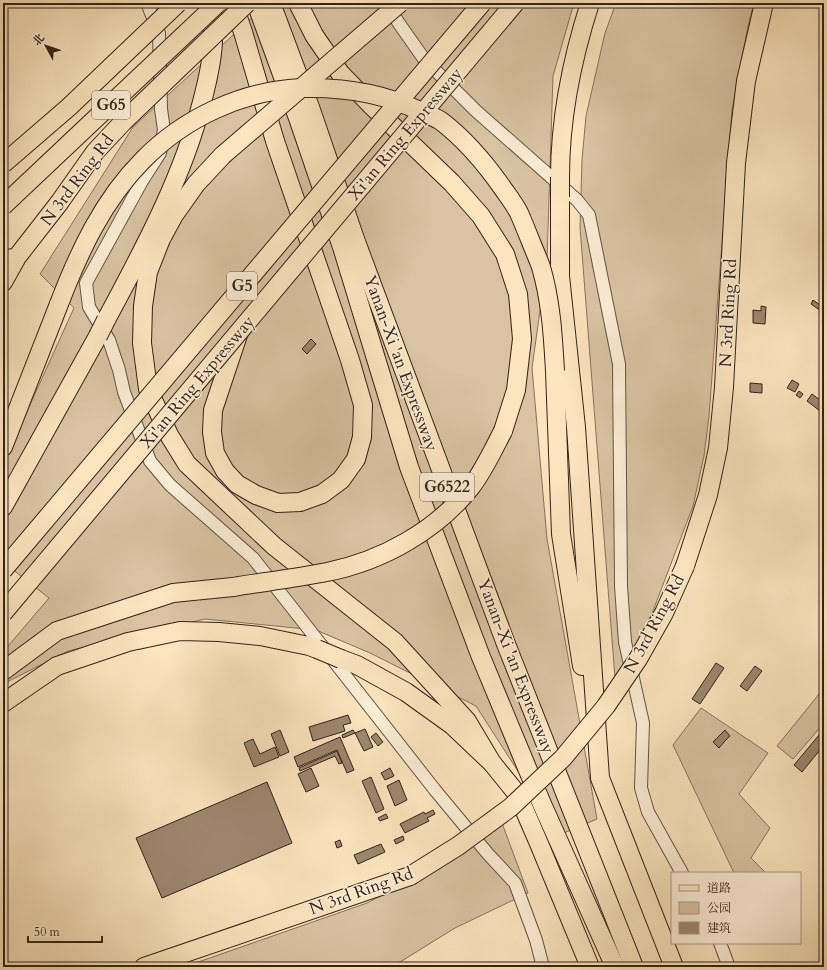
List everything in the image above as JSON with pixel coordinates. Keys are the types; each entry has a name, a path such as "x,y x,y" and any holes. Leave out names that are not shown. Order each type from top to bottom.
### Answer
{"highway":[{"name":"G65","path":"3,164 69,106 178,3"},
{"path":"3,507 98,336 130,275 175,182 195,131 207,81 213,42 211,3"},
{"name":"G65","path":"3,206 218,3"},
{"path":"232,3 243,32 275,141 350,360 363,405 362,438 356,459 341,480 322,494 300,502 278,503 256,495 237,484 225,471 215,453 212,432 213,410 239,332"},
{"name":"N 3rd Ring Rd","path":"3,282 10,257 59,203 95,152 123,122 247,3"},
{"name":"Yanan-Xi 'an Expressway","path":"256,3 342,247 409,467 481,657 542,804 615,967"},
{"name":"Yanan-Xi 'an Expressway","path":"271,3 311,110 355,240 506,644 634,967"},
{"path":"3,672 58,631 172,593 233,587 328,572 374,557 414,537 434,524 455,504 471,486 490,456 503,431 516,390 522,339 518,294 505,254 481,216 452,183 371,106 340,73 314,35 298,3"},
{"path":"400,3 223,155 196,184 174,215 161,239 148,272 143,306 142,342 148,389 169,435 186,464 274,546 395,642 467,721 492,763"},
{"name":"Xi'an Ring Expressway","path":"3,570 482,3"},
{"name":"Xi'an Ring Expressway","path":"3,613 515,3"},
{"path":"590,3 580,36 568,88 560,156 560,276 576,427 600,778"},
{"name":"N 3rd Ring Rd","path":"144,967 410,876 458,846 511,807 563,758 606,706 638,659 664,613 685,566 708,495 718,448 724,387 736,163 746,81 764,3"},
{"path":"3,447 77,261 103,209 122,183 142,160 163,141 186,124 230,102 289,89 325,87 369,93 403,102 439,120 467,143 494,176 518,212 541,266 552,317 561,534 600,778 674,967"},
{"path":"3,702 57,666 128,642 180,631 219,632 260,636 309,646 357,665 406,692 452,725 492,763 518,795 590,967"}],"street":[{"path":"147,3 159,33 164,130 160,153 142,181 86,283 89,307 109,340 119,370 124,392 150,461 170,485 253,558 435,790 488,854 515,883 536,940 543,967"},
{"path":"388,3 398,22 424,59 475,110 577,200 589,215 619,364 622,600 624,642 643,724 641,788 648,812 681,872"},
{"path":"720,944 729,967"}],"green space":[{"path":"268,3 574,3 553,76 547,260 532,368 547,539 597,819 559,835 476,706 370,653 316,630 205,619 68,651 7,682 3,675 3,652 49,598 3,562 3,464 74,308 40,274 133,127"},
{"path":"616,3 754,3 748,26 732,110 709,416 704,456 693,506 653,611 638,641 615,678 580,227 582,160 586,116 605,33"},
{"path":"824,688 824,723 793,759 777,746"},
{"path":"701,708 768,753 739,794 770,828 751,858 765,872 734,872 673,745"},
{"path":"502,823 528,893 455,928 392,967 184,967 367,903 447,862"}],"building":[{"path":"813,300 820,305 823,301 824,302 824,313 811,304"},
{"path":"761,306 766,307 765,324 753,323 753,310 761,311"},
{"path":"311,339 316,344 307,354 302,349"},
{"path":"792,380 799,384 795,392 787,388"},
{"path":"750,383 762,384 762,393 750,392"},
{"path":"799,391 803,394 800,398 796,395"},
{"path":"812,394 824,403 824,414 807,401"},
{"path":"824,547 824,568 820,567"},
{"path":"716,663 724,668 700,704 692,699"},
{"path":"755,666 762,671 747,691 740,686"},
{"path":"348,715 351,723 343,725 345,731 313,741 309,727"},
{"path":"365,729 373,747 364,751 355,733"},
{"path":"824,729 824,745 802,772 794,765"},
{"path":"280,730 289,752 280,756 271,734"},
{"path":"353,730 355,733 343,738 342,735"},
{"path":"725,730 730,736 719,748 713,742"},
{"path":"376,733 383,742 378,746 371,737"},
{"path":"340,737 354,770 347,773 337,750 298,767 294,757"},
{"path":"253,739 260,754 275,747 279,757 254,767 244,743"},
{"path":"337,751 342,763 339,764 335,756 300,771 299,768"},
{"path":"311,768 319,786 306,792 298,774"},
{"path":"390,768 394,776 385,780 381,773"},
{"path":"371,777 384,809 376,813 362,781"},
{"path":"399,780 407,800 395,806 387,786"},
{"path":"267,782 292,843 162,898 136,838"},
{"path":"433,810 435,814 427,818 429,821 405,833 400,824 424,812 425,814"},
{"path":"386,814 388,818 380,821 378,818"},
{"path":"403,836 404,840 396,844 394,840"},
{"path":"340,840 342,846 337,848 335,842"},
{"path":"381,844 385,852 358,864 354,855"}]}
